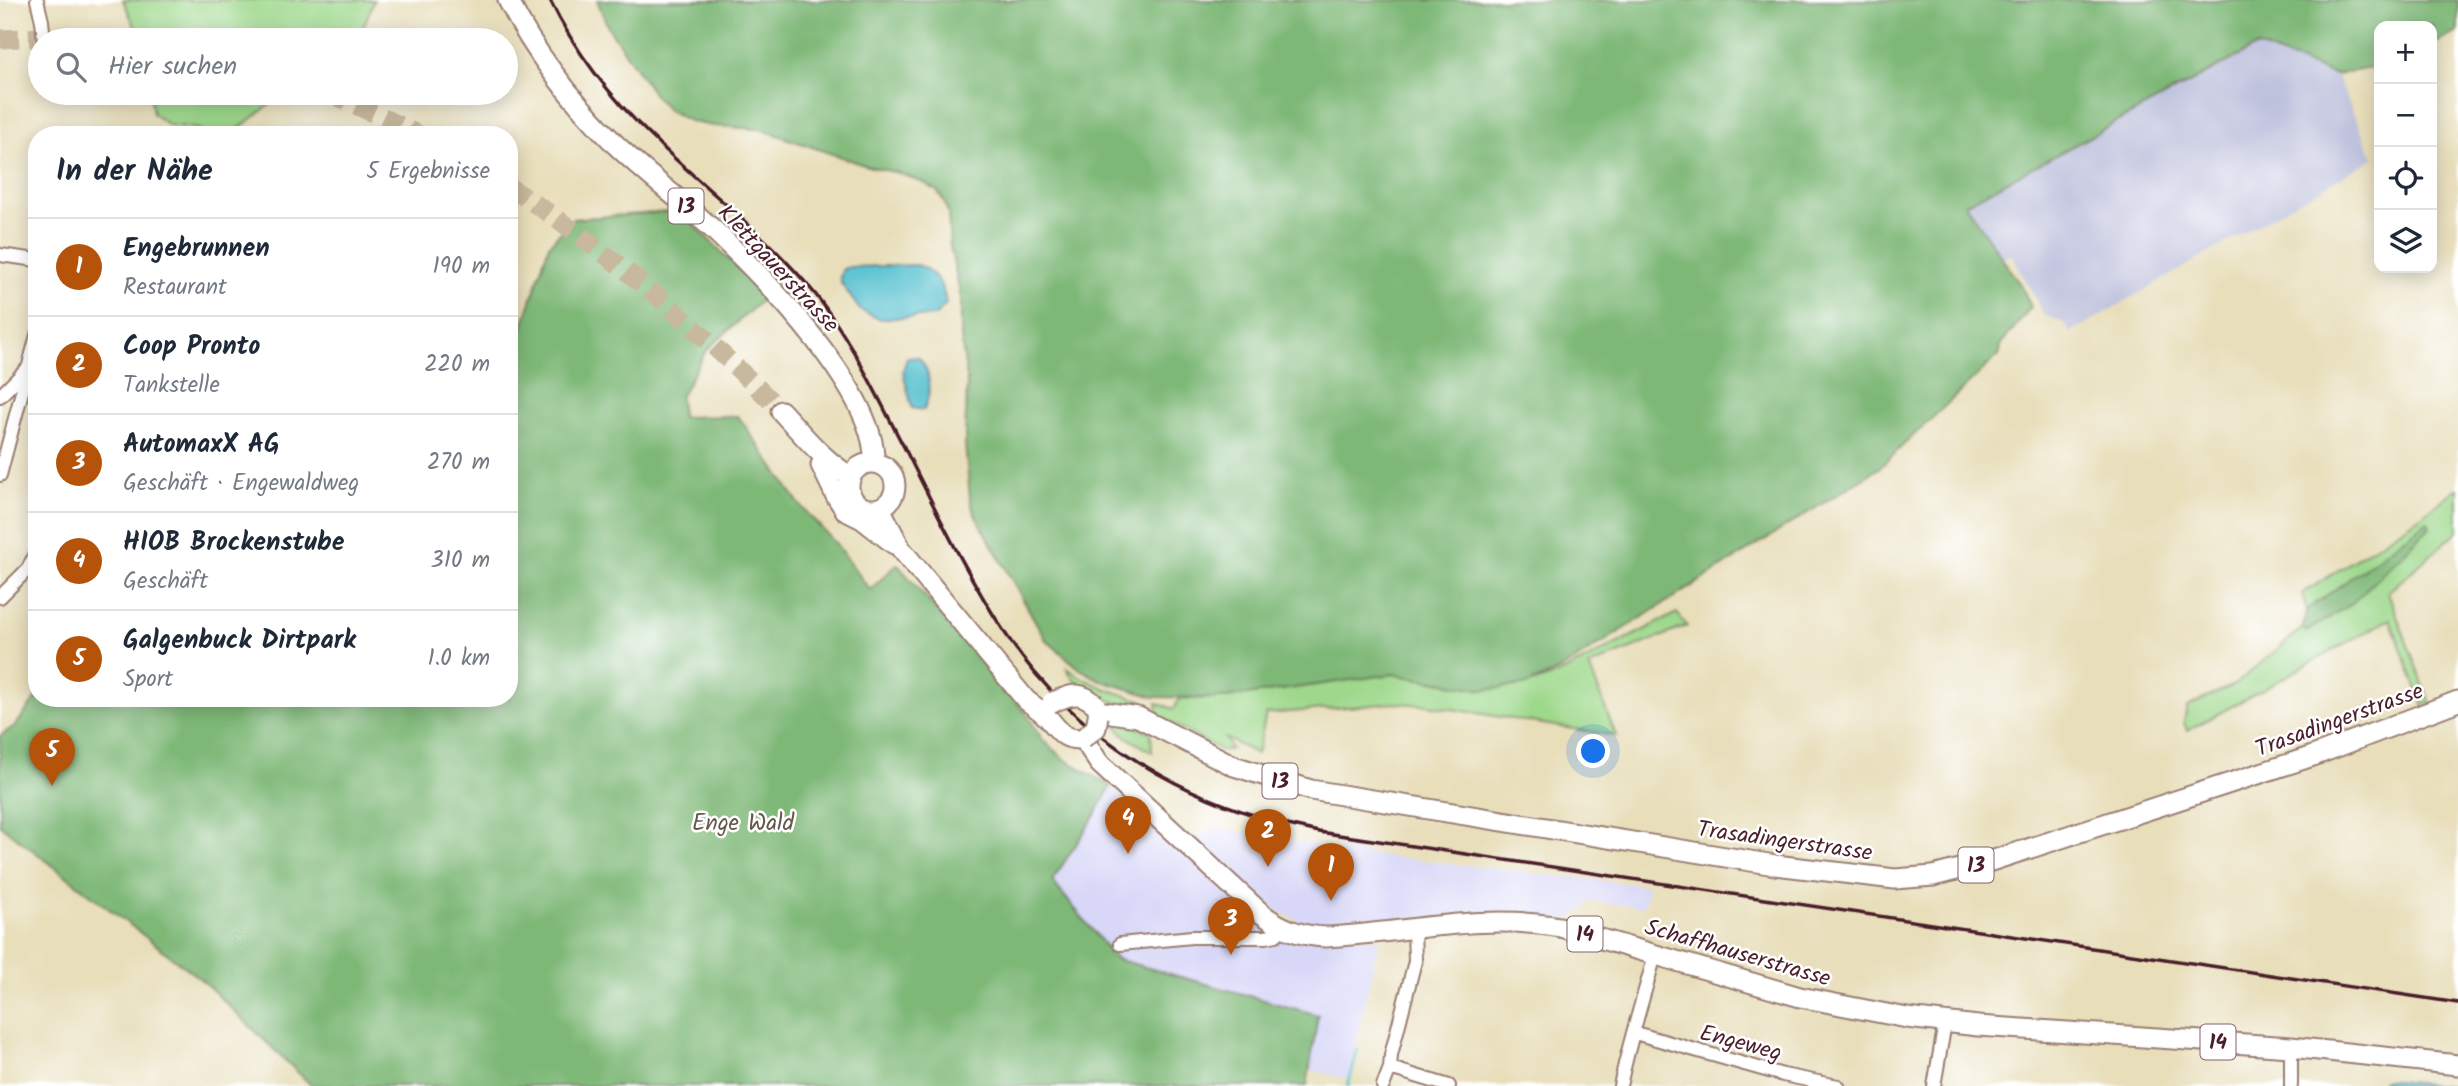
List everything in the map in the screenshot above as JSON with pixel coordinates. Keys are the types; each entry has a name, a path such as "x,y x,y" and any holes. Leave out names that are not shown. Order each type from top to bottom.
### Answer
{"main road":[{"name":"Klettgauerstrasse","path":"508,0 547,64 580,106 616,144 719,235 760,276 808,332 839,375 862,414 871,434 874,462"},
{"path":"781,411 834,465 850,476"},
{"path":"813,445 836,496 846,511 862,519 901,549"},
{"path":"874,462 887,468 895,480 895,490 891,499 880,508 870,509 856,503 849,491 850,476 860,465 874,462"},
{"name":"13","path":"880,508 901,549 1026,700 1051,711"},
{"name":"13","path":"1003,672 1051,711 1060,734 1079,739"},
{"name":"13","path":"1051,711 1073,694 1085,696 1097,710"},
{"name":"Trasadingerstrasse","path":"1097,710 1138,717 1234,766 1311,790 1775,865 1895,879 1933,876 1992,861 2313,756 2458,701"},
{"path":"1079,739 1096,728 1097,710"},
{"name":"Schaffhauserstrasse","path":"1079,739 1245,899 1283,928 1299,934 1326,937 1497,921 1536,923 1560,927 1800,997 1945,1023 2291,1047 2458,1065"}],"street":[{"path":"37,0 43,28"},
{"path":"0,255 28,259"},
{"path":"0,396 28,371"},
{"path":"0,475 28,383"},
{"path":"0,597 28,569"},
{"path":"1120,944 1192,937 1266,937 1283,928"},
{"path":"1383,1086 1390,1068 1415,961 1414,929"},
{"path":"1619,1086 1655,955"},
{"path":"1934,1086 1945,1023"},
{"name":"Engeweg","path":"1634,1033 1783,1075 1838,1086"},
{"path":"2291,1047 2291,1086"},
{"path":"1390,1068 1448,1086"}],"shaded area":[{"path":"2257,46 2336,75 2374,158 2070,333 2066,324 2044,315 2011,254 2002,259 1965,204"},
{"path":"1111,786 1271,926 1379,940 1348,1078 1309,1070 1318,1014 1116,959 1052,880 1096,814"},
{"path":"1215,827 1372,855 1649,886 1643,907 1590,901 1572,919 1475,914 1331,929 1312,927 1277,911 1195,839"}],"green space":[{"path":"123,0 374,0 363,28 136,28"},
{"path":"597,0 2458,0 2458,32 2437,42 2437,21 2374,21 2374,67 2336,75 2257,46 1965,204 2023,289 2031,307 2000,345 1999,355 1879,468 1557,671 1529,684 1485,690 1393,674 1225,698 1154,697 1102,681 1080,669 1046,640 974,513 970,499 965,444 967,381 961,338 961,298 950,246 948,213 937,191 899,173 867,166 760,129 692,122 668,110 655,96 608,27"},
{"path":"152,105 269,105 242,126 169,125 153,114"},
{"name":"Enge Wald","path":"680,211 766,296 706,351 680,397 682,417 738,416 800,505 836,544 870,590 897,564 1026,713 1043,740 1064,759 1111,786 1052,881 1116,959 1318,1015 1307,1086 312,1086 203,981 0,825 0,736 16,725 30,707 518,707 518,329 522,329 549,245 572,219"},
{"path":"2458,488 2458,531 2388,592 2430,703 2423,706 2390,619 2187,731 2184,722 2187,707 2236,684 2304,627 2306,632 2352,603 2428,522 2307,610 2302,594 2418,518"},
{"path":"2428,521 2430,527 2352,603 2306,632 2304,627 2307,610"},
{"path":"1677,613 1687,626 1589,666 1616,736 1427,705 1396,703 1266,714 1257,754 1225,738 1231,749 1222,751 1158,715 1157,703 1174,709 1179,699 1225,698 1392,674 1483,690 1529,684 1558,674"},
{"path":"1067,668 1104,688 1144,701 1148,710 1113,702 1091,693 1081,687"},
{"path":"1123,723 1151,732 1152,752 1123,734 1116,725"}],"water":[{"path":"917,265 934,275 943,290 946,304 935,316 879,319 860,310 841,283 843,269 850,267"},
{"path":"918,357 926,369 929,382 924,410 912,408 903,371 907,358"},
{"path":"2383,1080 2453,1086 2383,1086"}],"waterway":[{"path":"1348,1086 1357,1050"}],"tunnel":[{"path":"0,39 28,38"},
{"path":"355,105 400,126"},
{"path":"518,193 582,237 685,320 781,411"}],"railway":[{"path":"550,0 582,55 622,106 672,156 777,252 829,313 863,369 977,588 1034,672 1067,707 1103,737 1142,764 1183,787 1272,821 1319,832 2458,1003"}],"place":[{"name":"Galgenbuck Dirtpark","path":"52,786"},
{"name":"HIOB Brockenstube","path":"1128,854"},
{"name":"Coop Pronto","path":"1268,867"},
{"name":"Engebrunnen","path":"1331,901"},
{"name":"AutomaxX AG","path":"1231,955"}]}
